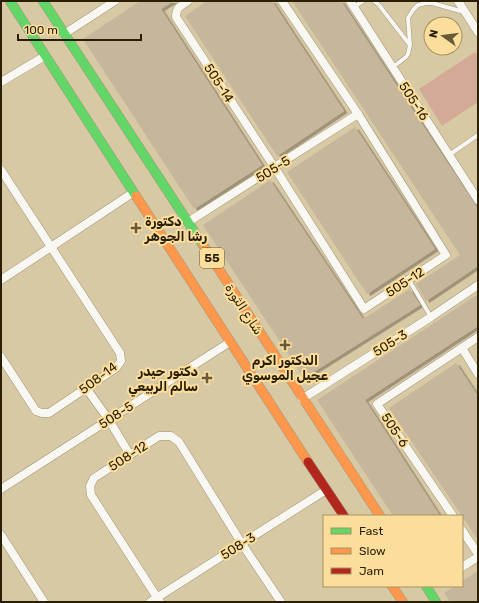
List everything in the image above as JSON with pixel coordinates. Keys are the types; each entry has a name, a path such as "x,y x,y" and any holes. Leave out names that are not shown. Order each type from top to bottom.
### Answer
{"main road":[{"name":"55","path":"10,1 343,515"},
{"name":"شارع الثورة","path":"43,1 379,515"},
{"path":"393,587 403,602"},
{"path":"429,587 436,602"}],"street":[{"path":"64,34 115,1"},
{"name":"505-14","path":"188,1 180,6 176,11 176,17 275,168"},
{"path":"282,1 358,114"},
{"path":"458,1 478,32"},
{"name":"505-16","path":"352,4 478,200"},
{"path":"1,82 45,56"},
{"name":"505-5","path":"188,222 358,114"},
{"name":"505-12","path":"275,168 364,308 408,280 446,255 358,114"},
{"name":"508-14","path":"1,170 120,353 121,361 116,368 48,413 42,414 36,411 1,356"},
{"path":"1,280 134,192"},
{"name":"505-3","path":"302,399 478,286"},
{"name":"505-6","path":"452,515 377,404 478,337"},
{"name":"508-5","path":"1,489 230,342"},
{"path":"462,348 478,374"},
{"path":"86,388 109,420 130,455"},
{"name":"508-12","path":"159,600 91,495 90,486 94,478 159,436 171,436 179,442 242,544 281,602"},
{"name":"508-3","path":"150,602 159,600 326,490"},
{"path":"463,532 478,554"},
{"path":"1,535 44,602"},
{"path":"463,566 478,557"}],"lane":[{"path":"352,4 364,1"},
{"path":"374,1 379,5 410,45"},
{"path":"393,68 406,57 410,45 408,18 418,5 432,3 465,12"},
{"path":"449,155 478,136"},
{"path":"408,280 431,317"}],"shaded area":[{"path":"475,52 478,56 478,102 442,126 419,89"}],"building":[{"path":"140,1 174,1 161,9 262,165 194,209 83,39"},
{"path":"207,1 272,1 344,111 277,156 185,16"},
{"path":"292,1 341,1 478,209 478,266 426,301 416,284 460,255"},
{"path":"355,127 435,249 367,294 287,172"},
{"path":"270,180 363,319 410,289 420,305 304,378 203,225"},
{"path":"478,294 478,326 365,400 439,515 392,515 317,400"},
{"path":"456,363 478,396 478,540 463,518 463,515 461,515 389,408"},
{"path":"478,571 478,602 450,602 444,593 453,587 463,587 463,580"}],"traffic: fast":[{"path":"10,1 136,196"},
{"path":"43,1 203,245"},
{"path":"427,587 436,602"}],"traffic: slow":[{"path":"136,196 308,462"},
{"path":"203,245 379,515"},
{"path":"393,587 403,602"}],"traffic: jam":[{"path":"308,462 343,515"}],"place":[{"name":"دكتورة رشا الجوهر","path":"136,228"},
{"name":"الدكتور اكرم عجيل الموسوي","path":"285,345"},
{"name":"دكتور حيدر سالم الربيعي","path":"207,378"}]}
